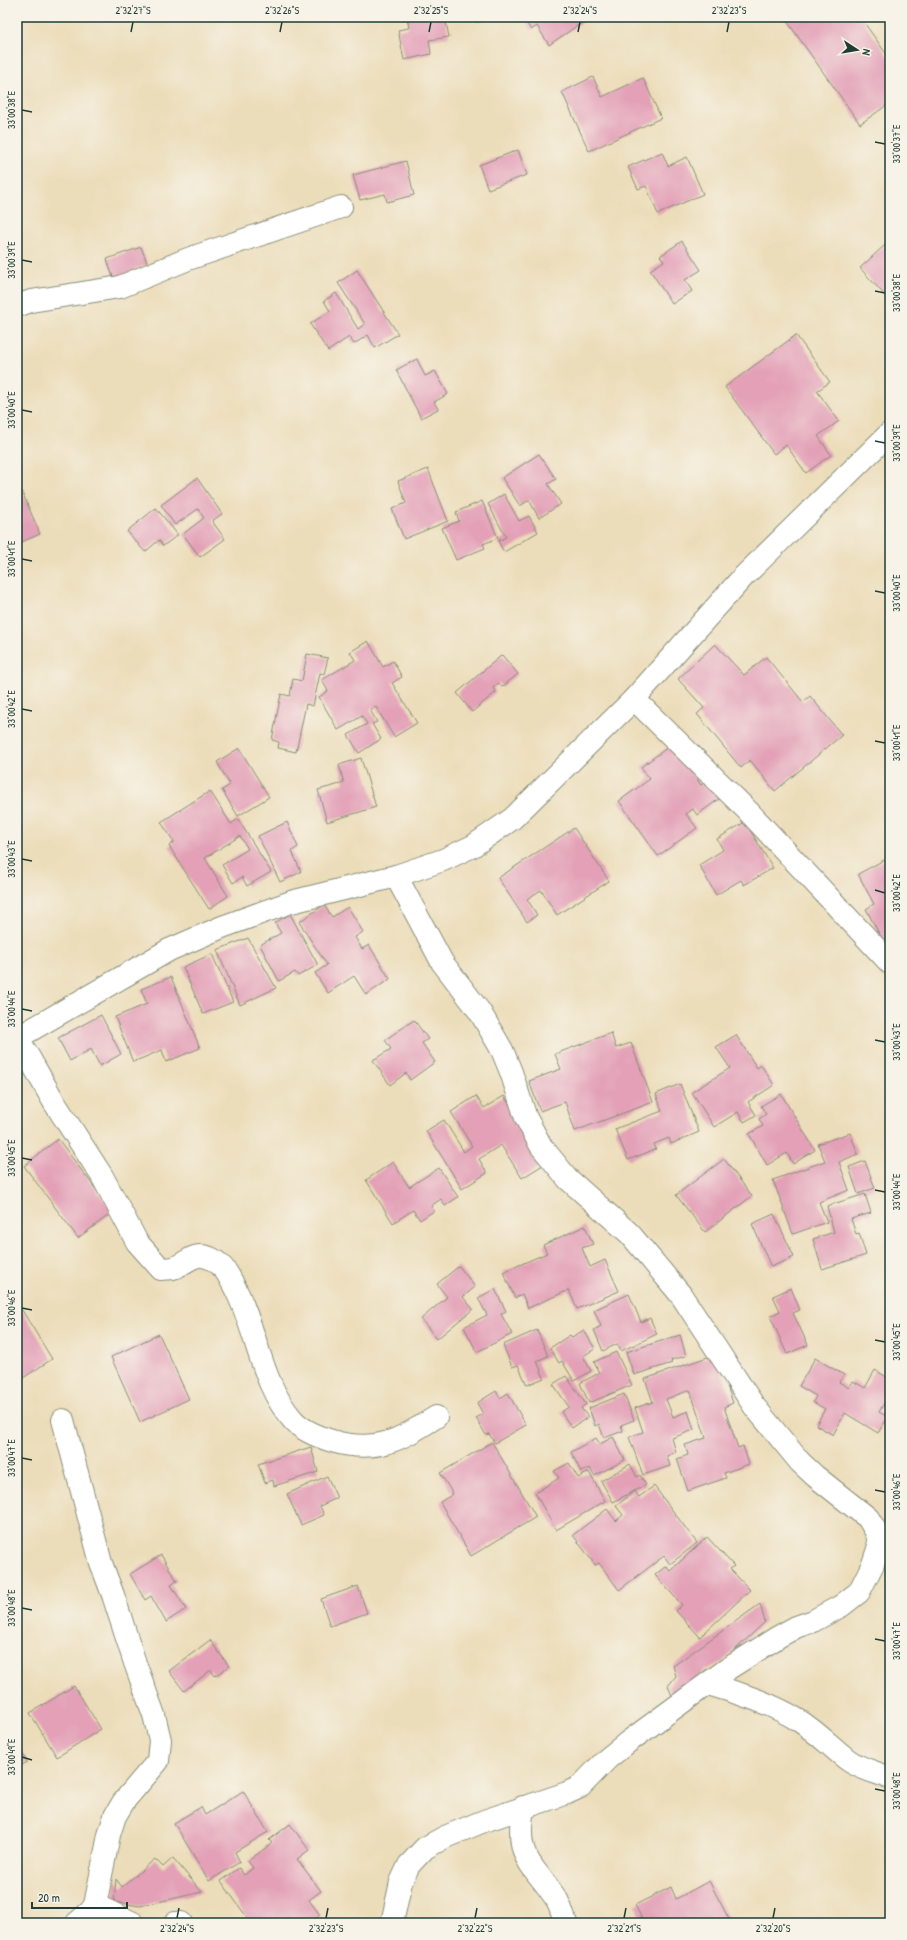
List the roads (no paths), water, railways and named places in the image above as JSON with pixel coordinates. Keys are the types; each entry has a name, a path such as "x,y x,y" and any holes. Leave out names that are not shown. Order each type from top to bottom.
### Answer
{"street":[{"path":"17,306 31,301 120,287 196,257 341,207"},
{"path":"436,1417 409,1434 379,1446 350,1446 325,1439 319,1437 293,1420 274,1391 240,1299 226,1270 212,1259 199,1256 188,1258 174,1268 161,1269 150,1258 137,1242 102,1176 54,1102 17,1038 169,950 222,927 291,902 396,876 443,860 473,846 512,819 634,699 743,577 890,433"},
{"path":"634,699 748,811 890,963"},
{"path":"392,1923 401,1882 408,1865 425,1848 451,1834 523,1807 567,1793 580,1786 607,1759 628,1742 708,1684 778,1637 841,1606 859,1592 877,1555 879,1546 877,1533 868,1518 815,1476 800,1462 754,1406 681,1295 630,1234 568,1179 541,1146 526,1118 502,1050 480,1012 442,962 396,876"},
{"path":"63,1420 101,1563 113,1595 134,1663 154,1715 160,1740 158,1761 124,1801 115,1816 109,1835 95,1905 90,1912 77,1923"},
{"path":"708,1684 754,1699 798,1720 831,1744 849,1761 869,1771 890,1778"},
{"path":"523,1807 520,1828 521,1842 525,1857 558,1902 566,1923"},
{"path":"95,1905 133,1923"},
{"path":"175,1923 181,1923"}]}
